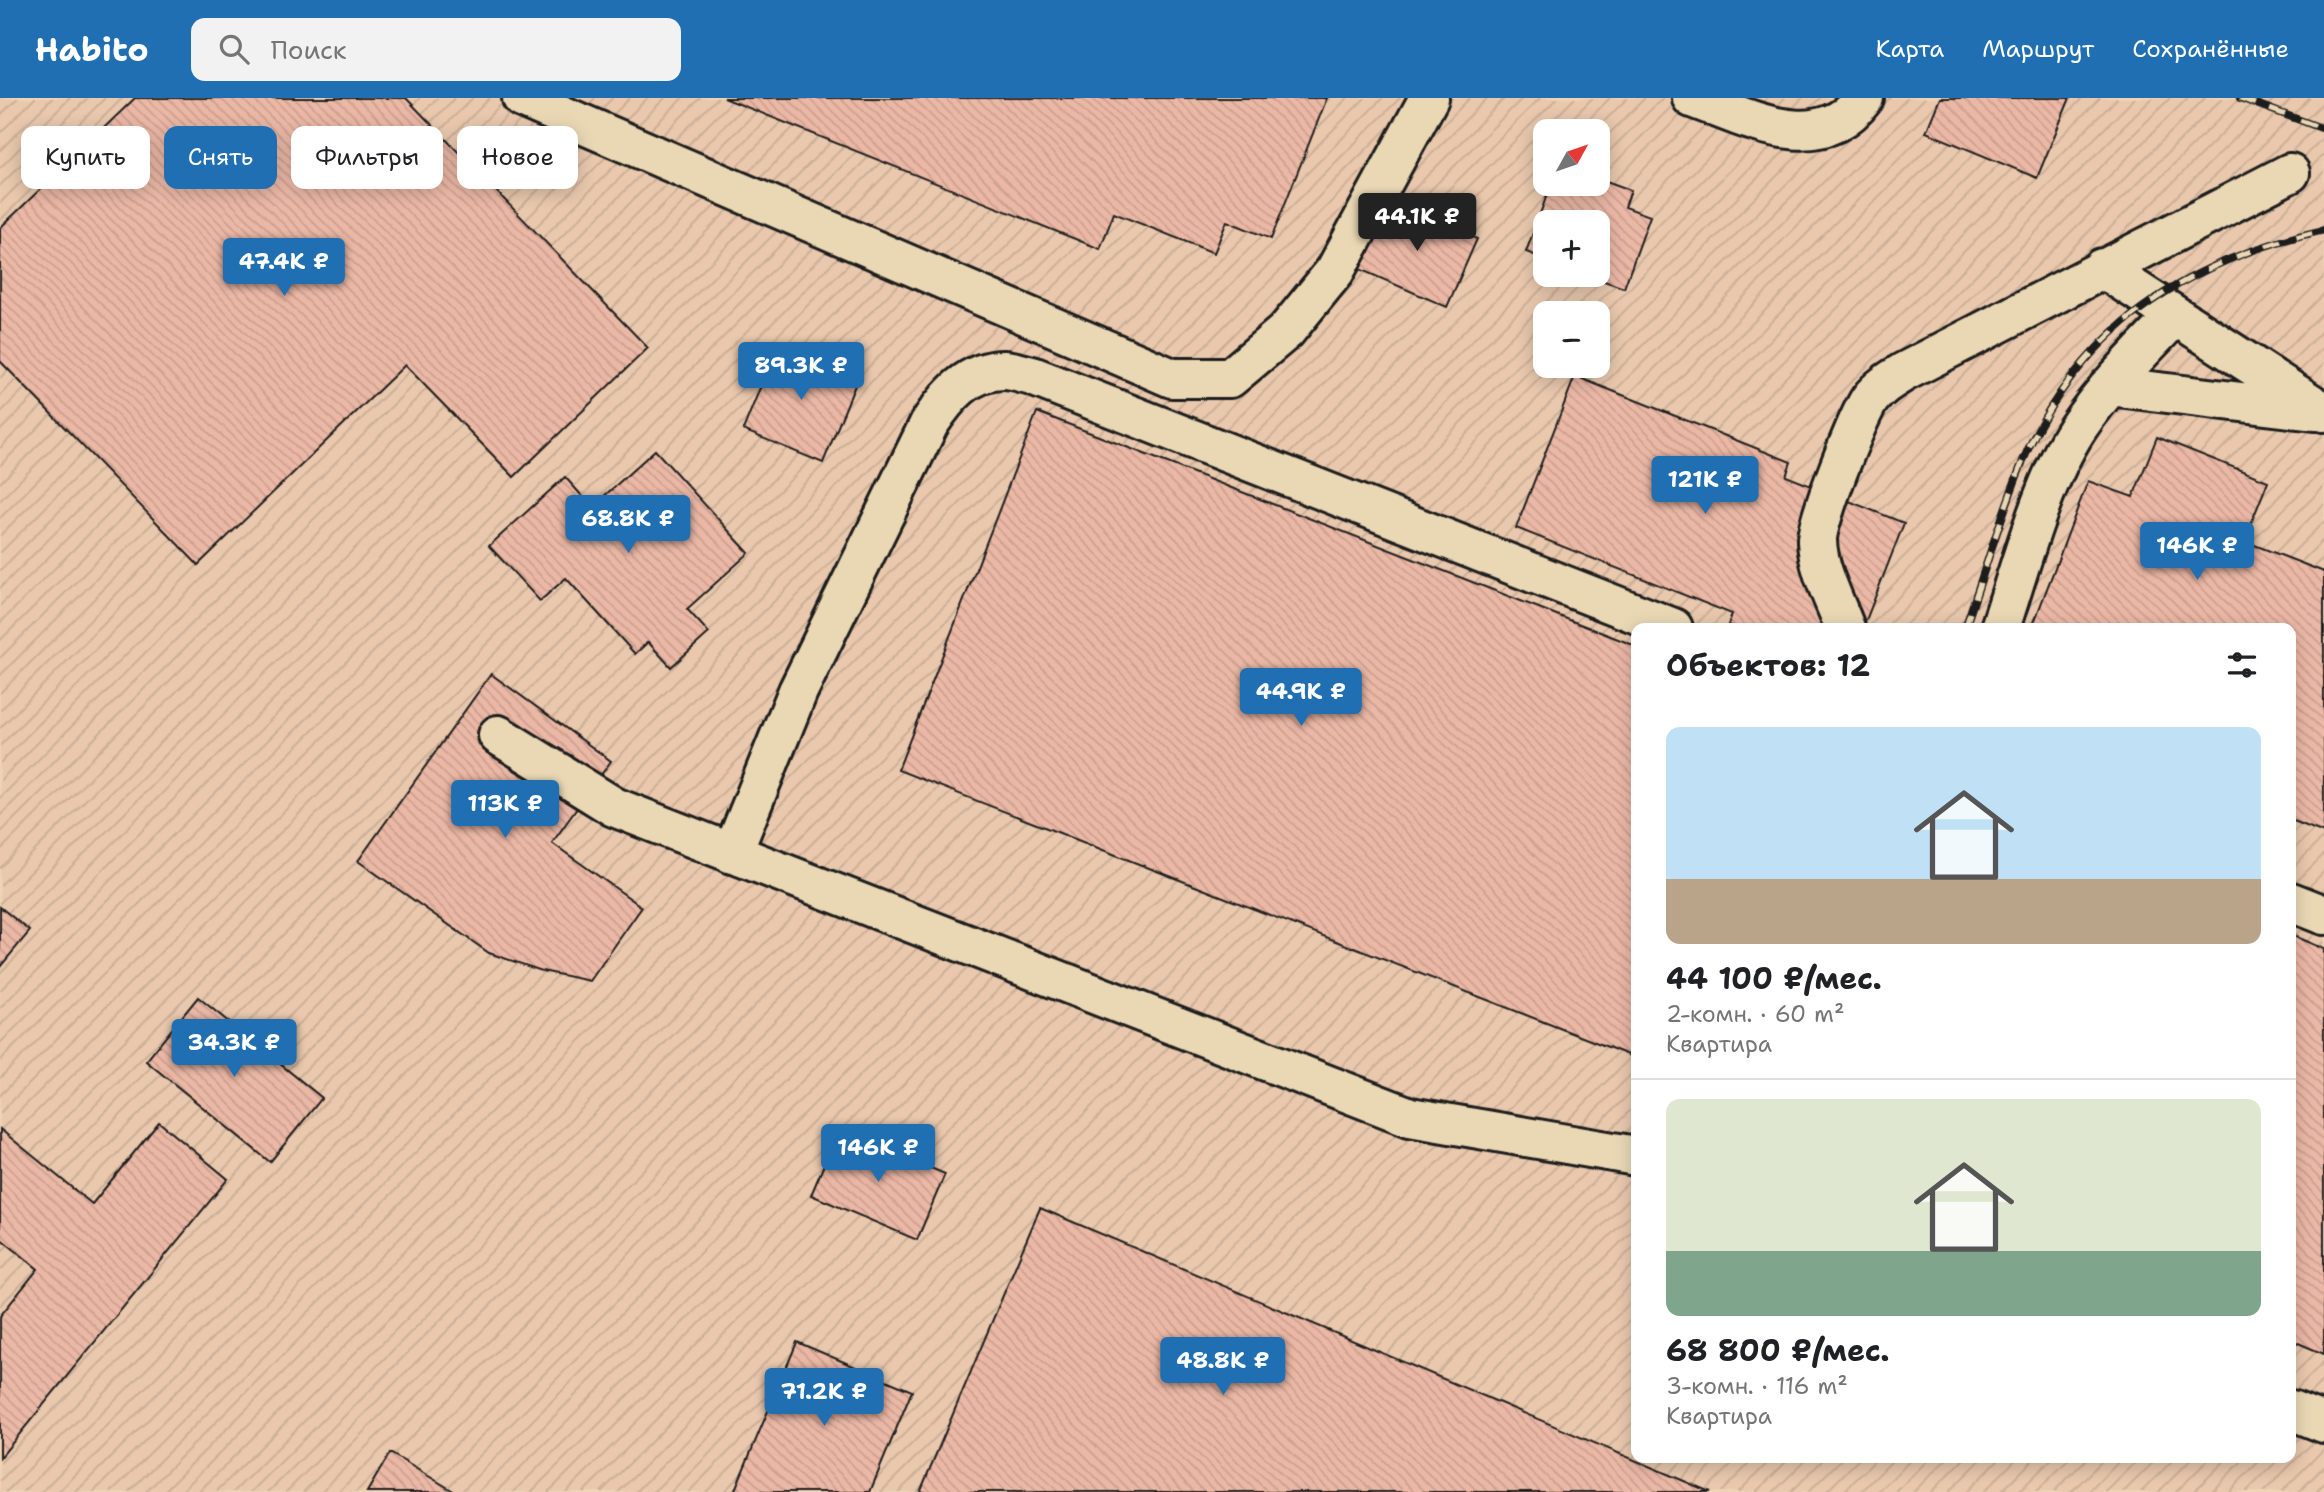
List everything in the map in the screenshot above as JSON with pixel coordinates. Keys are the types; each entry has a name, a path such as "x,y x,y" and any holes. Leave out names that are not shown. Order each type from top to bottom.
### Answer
{"lane":[{"path":"522,98 1172,378 1230,378 1286,331 1335,271 1429,98"},
{"path":"1692,98 1772,127 1804,131 1829,127 1846,116 1864,98"},
{"path":"1843,623 1820,561 1816,539 1860,417 1870,399 1884,385 1904,372 2290,173"},
{"path":"2102,268 2324,412"},
{"path":"2002,623 2051,477 2077,430 2109,386 2175,316"},
{"path":"732,854 799,691 929,424 943,402 961,384 983,373 1005,370 1032,376 1660,623"},
{"path":"2109,386 2324,412"},
{"path":"498,735 614,807 1410,1117 1631,1155"},
{"path":"2296,904 2324,915"},
{"path":"2296,1412 2324,1423"}],"shaded area":[{"path":"0,98 2324,98 2324,1492 0,1492"}],"building":[{"path":"135,98 406,98 433,126 291,126 291,189 443,189 443,136 457,151 457,189 494,189 648,348 514,477 405,365 198,565 0,361 0,228 40,189 150,189 150,126 106,126"},
{"path":"724,98 1327,98 1271,239 1227,221 1214,253 1114,213 1100,249"},
{"path":"1940,98 2070,98 2037,178 1926,132"},
{"path":"1610,182 1631,190 1625,207 1650,216 1624,288 1610,283 1610,210 1541,210 1547,196 1610,196"},
{"path":"1387,199 1477,239 1447,307 1357,268"},
{"path":"1533,233 1533,255 1526,252"},
{"path":"779,341 860,373 823,463 743,430"},
{"path":"1574,378 1791,462 1786,476 1904,523 1865,623 1729,623 1732,614 1516,528"},
{"path":"1037,412 1631,644 1631,1056 898,770"},
{"path":"2157,437 2268,481 2244,541 2324,572 2324,833 2296,822 2296,623 2034,623 2088,481 2133,497"},
{"path":"655,450 749,553 687,609 709,633 671,667 648,642 635,654 566,578 540,601 489,546 565,477 592,507"},
{"path":"491,674 611,761 552,843 642,907 590,981 542,971 489,953 358,861"},
{"path":"0,907 30,931 0,967"},
{"path":"2296,937 2324,949 2324,1354 2296,1342"},
{"path":"198,997 322,1098 270,1162 146,1061"},
{"path":"159,1122 228,1179 0,1458 0,1316 38,1269 0,1238 0,1129 92,1204"},
{"path":"839,1129 945,1174 917,1240 811,1195"},
{"path":"1040,1208 1631,1459 1631,1463 1642,1463 1710,1492 920,1492"},
{"path":"797,1342 912,1391 870,1492 734,1492"},
{"path":"390,1453 455,1492 367,1492"}],"railway":[{"path":"2240,98 2324,129"},
{"path":"1967,623 2007,502 2033,438 2060,393 2093,352 2131,316 2192,277 2257,249 2324,230"}]}
